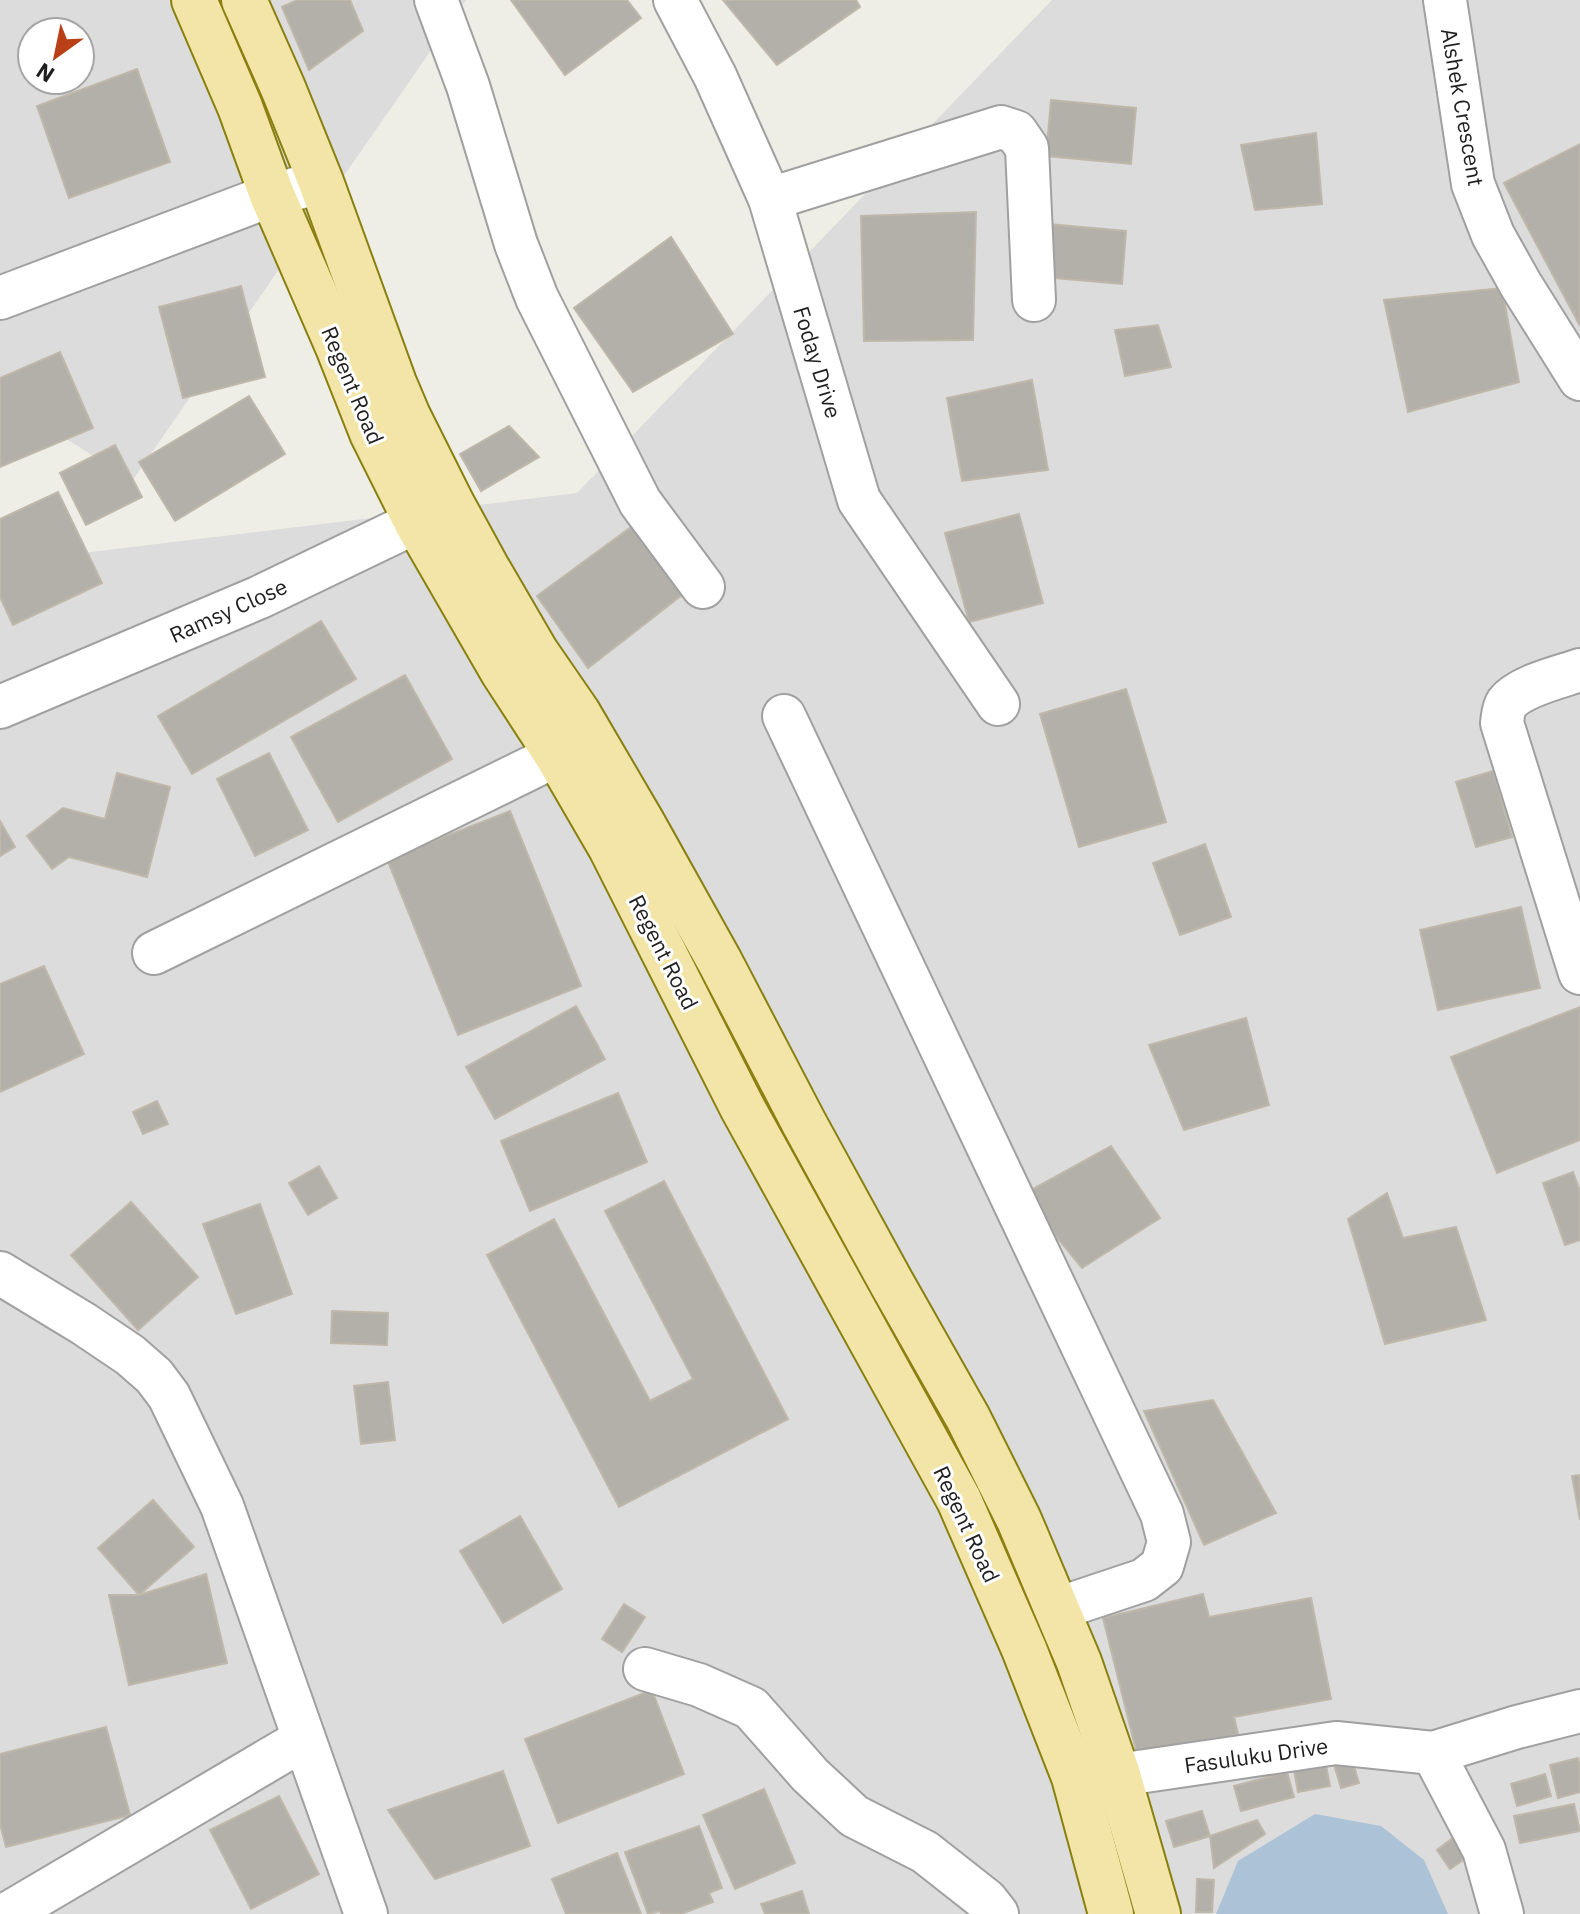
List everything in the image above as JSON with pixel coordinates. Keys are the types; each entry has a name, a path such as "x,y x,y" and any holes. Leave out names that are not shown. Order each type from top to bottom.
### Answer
{"main road":[{"name":"Regent Road","path":"194,0 372,433 578,713 637,812 804,1123 968,1418 1019,1520 1079,1662 1118,1775 1158,1914"},
{"name":"Regent Road","path":"244,0 321,182 408,416 434,514 503,672 557,755 611,848 742,1107 959,1500 1024,1649 1074,1777 1111,1914"},
{"path":"689,1000 730,981"},
{"path":"762,1141 804,1123"}],"street":[{"path":"436,0 468,86 516,244 537,298 640,502 703,587"},
{"name":"Foday Drive","path":"675,0 715,76 770,199 859,500 998,704"},
{"name":"Alshek Crescent","path":"1445,0 1473,184 1500,247 1580,379"},
{"path":"770,199 1001,127 1016,132 1027,148 1034,300"},
{"path":"0,298 272,195 321,182"},
{"name":"Ramsy Close","path":"0,707 246,603 434,514"},
{"path":"1580,670 1530,687 1509,700 1502,723 1580,973"},
{"path":"784,716 1162,1514 1169,1542 1162,1566 1144,1580 1057,1609"},
{"path":"154,953 557,755"},
{"path":"0,1273 130,1355 154,1376 169,1396 222,1506 366,1914"},
{"path":"645,1669 699,1685 751,1708 810,1775 854,1816 925,1852 986,1900 997,1914"},
{"name":"Fasuluku Drive","path":"1118,1775 1336,1743 1433,1753 1580,1711"},
{"path":"7,1914 304,1739"},
{"path":"1433,1753 1484,1850 1502,1914"}],"shaded area":[{"path":"0,0 466,0 132,481 0,396"},
{"path":"1052,0 1580,0 1580,1914 0,1914 0,563 577,493"}],"water":[{"path":"1315,1814 1381,1826 1424,1860 1448,1914 1216,1914 1238,1861"}],"building":[{"path":"297,0 350,0 363,31 309,70 282,7"},
{"path":"511,0 627,0 641,18 565,75"},
{"path":"723,0 856,0 860,7 777,65"},
{"path":"137,69 170,162 69,198 37,106 64,96 96,96 96,84"},
{"path":"1051,100 1136,108 1131,164 1046,156"},
{"path":"1316,133 1322,204 1255,210 1241,145"},
{"path":"1580,144 1580,326 1504,183"},
{"path":"976,212 973,340 864,341 861,216"},
{"path":"1048,224 1126,231 1122,284 1043,277"},
{"path":"671,237 733,334 633,392 574,308"},
{"path":"241,286 265,377 183,398 159,307"},
{"path":"1502,288 1519,382 1408,412 1384,300"},
{"path":"1158,325 1171,367 1125,376 1115,330"},
{"path":"60,352 93,428 0,467 0,378"},
{"path":"1032,380 1048,470 962,481 947,398"},
{"path":"249,396 285,454 175,521 139,462"},
{"path":"509,426 539,457 481,491 460,454"},
{"path":"115,445 142,497 86,525 60,473"},
{"path":"58,492 102,583 13,625 0,597 0,519"},
{"path":"1019,514 1043,603 969,622 945,533"},
{"path":"638,522 682,595 588,668 537,596"},
{"path":"321,621 356,679 192,774 158,716"},
{"path":"405,675 452,759 338,822 291,737"},
{"path":"1126,689 1166,822 1079,847 1040,714"},
{"path":"269,753 308,830 255,856 217,779"},
{"path":"1493,771 1512,837 1476,847 1456,782"},
{"path":"117,773 170,787 147,877 69,857 52,869 27,836 63,808 105,819"},
{"path":"510,811 581,986 458,1035 387,859"},
{"path":"0,821 15,847 0,856"},
{"path":"1205,844 1231,917 1180,935 1153,863"},
{"path":"1521,907 1540,988 1438,1010 1420,930"},
{"path":"44,966 84,1054 0,1092 0,984"},
{"path":"576,1006 605,1059 495,1119 466,1067"},
{"path":"1580,1007 1580,1140 1497,1173 1451,1057"},
{"path":"1246,1018 1269,1105 1184,1130 1149,1045"},
{"path":"618,1093 647,1162 530,1211 501,1141"},
{"path":"157,1101 168,1124 143,1134 133,1112"},
{"path":"1111,1146 1160,1218 1082,1268 1022,1195"},
{"path":"319,1166 337,1198 308,1215 289,1183"},
{"path":"1573,1172 1580,1191 1580,1240 1565,1245 1543,1183"},
{"path":"664,1181 788,1419 619,1507 487,1255 554,1219 650,1401 693,1379 605,1211"},
{"path":"1387,1193 1403,1238 1456,1227 1486,1320 1385,1344 1348,1219"},
{"path":"131,1202 198,1277 138,1330 71,1255"},
{"path":"260,1204 292,1294 236,1314 203,1224"},
{"path":"332,1311 388,1313 387,1345 331,1343"},
{"path":"388,1382 395,1440 361,1444 354,1386"},
{"path":"1213,1400 1276,1513 1204,1545 1144,1411"},
{"path":"1580,1475 1580,1520 1572,1476"},
{"path":"153,1500 194,1547 139,1595 98,1548"},
{"path":"520,1516 562,1589 503,1623 460,1551"},
{"path":"206,1574 227,1663 129,1685 109,1595 139,1595"},
{"path":"1203,1594 1209,1617 1311,1598 1331,1699 1234,1717 1238,1734 1138,1758 1103,1618"},
{"path":"624,1604 645,1617 622,1652 602,1639"},
{"path":"652,1690 684,1774 558,1823 525,1739"},
{"path":"106,1727 130,1815 6,1847 0,1824 0,1754"},
{"path":"1351,1756 1359,1783 1341,1788 1333,1761"},
{"path":"1578,1758 1580,1792 1558,1798 1550,1765"},
{"path":"1326,1765 1330,1786 1298,1792 1294,1771"},
{"path":"503,1771 530,1846 435,1879 388,1810"},
{"path":"1287,1772 1294,1797 1241,1811 1234,1786"},
{"path":"1545,1774 1551,1796 1517,1806 1511,1784"},
{"path":"764,1789 795,1863 735,1889 703,1815"},
{"path":"279,1796 319,1874 251,1909 210,1830"},
{"path":"1574,1804 1580,1831 1520,1843 1514,1816"},
{"path":"1202,1811 1210,1836 1174,1847 1166,1821"},
{"path":"1257,1820 1265,1834 1214,1868 1210,1836"},
{"path":"699,1826 722,1888 709,1893 713,1902 681,1914 661,1914 660,1911 648,1914 625,1852"},
{"path":"1458,1834 1472,1854 1450,1869 1437,1850"},
{"path":"617,1853 641,1914 566,1914 552,1879"},
{"path":"1197,1879 1214,1880 1212,1912 1196,1912"},
{"path":"802,1891 809,1914 765,1914 761,1904"}]}
